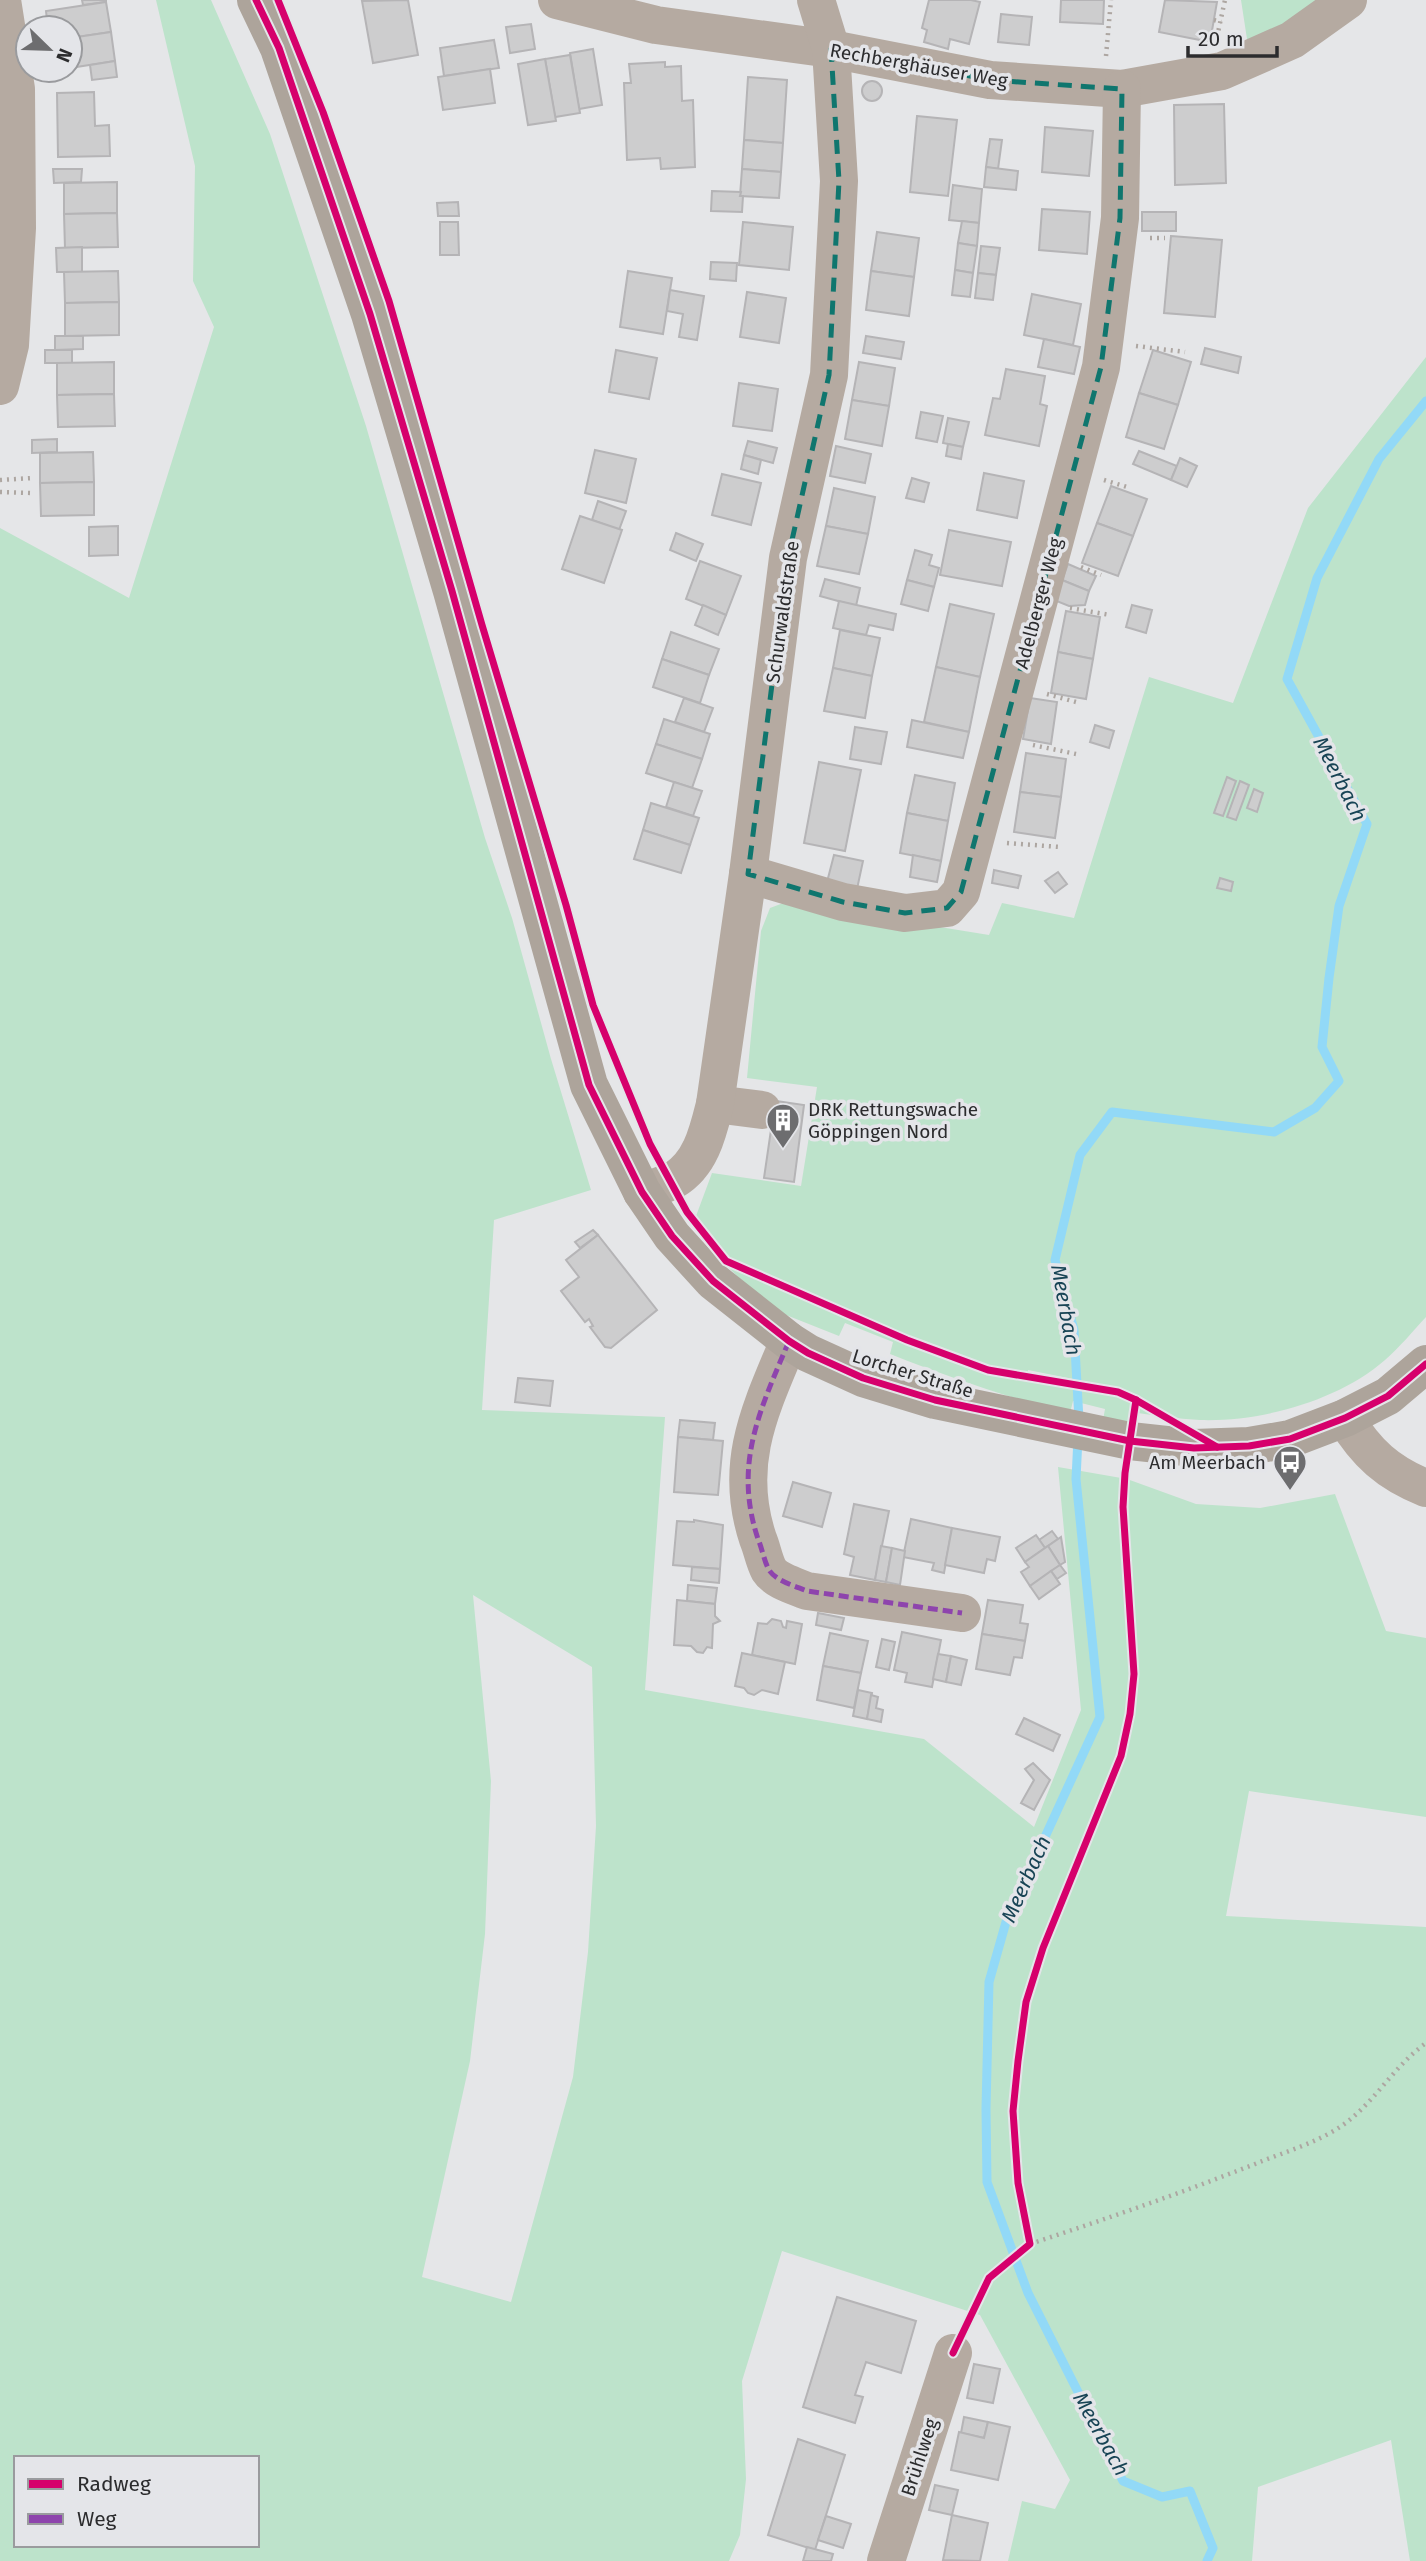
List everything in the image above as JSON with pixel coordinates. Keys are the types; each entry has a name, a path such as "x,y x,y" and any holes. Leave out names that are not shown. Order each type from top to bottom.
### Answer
{"main road":[{"name":"Lorcher Straße","path":"256,0 279,48 370,314 452,591 589,1085 642,1192 672,1236 713,1281 789,1341 808,1353 863,1378 935,1400 1130,1441 1194,1448 1249,1446 1290,1440 1345,1418 1388,1395 1426,1364"}],"street":[{"path":"0,386 10,345 17,228 16,89 2,0"},
{"name":"Rechberghäuser Weg","path":"557,0 656,26 831,49 990,80 1113,88 1222,71 1293,40 1348,0"},
{"name":"Schurwaldstraße","path":"642,1192 676,1179 695,1160 707,1139 715,1104 748,874 788,558 829,375 839,181 831,49 816,0"},
{"name":"Adelberger Weg","path":"748,874 844,902 905,913 947,908 961,892 1101,367 1120,218 1113,88"},
{"path":"715,1104 762,1110"},
{"path":"789,1341 753,1430 747,1481 752,1520 770,1571 784,1581 807,1591 962,1613"},
{"path":"1345,1418 1360,1442 1380,1462 1395,1473 1426,1488"},
{"name":"Brühlweg","path":"886,2561 953,2353"}],"path":[{"path":"1111,0 1113,88"},
{"path":"1214,20 1221,22"},
{"path":"1104,343 1185,352"},
{"path":"0,480 33,478"},
{"path":"0,492 32,493"},
{"path":"1002,737 1076,754"},
{"path":"976,836 1010,844 1060,847"},
{"path":"1030,2244 1175,2196 1342,2126 1369,2103 1396,2070 1426,2043"}],"highlighted area":[{"path":"831,49 990,80 1122,89 1120,218 1101,367 961,892 947,908 905,913 843,902 748,874 788,558 829,375 839,181"}],"green space":[{"path":"156,0 211,0 270,134 366,426 485,838 512,918 591,1190 494,1220 482,1410 665,1417 645,1690 924,1739 1034,1827 1081,1710 1058,1467 1127,1479 1196,1504 1260,1508 1335,1494 1386,1631 1426,1638 1426,1817 1249,1791 1226,1916 1426,1927 1426,2561 1410,2561 1391,2440 1258,2487 1252,2561 1008,2561 1022,2501 1055,2509 1070,2480 980,2315 782,2251 742,2381 746,2479 740,2535 729,2561 0,2561 0,528 129,598 214,327 193,281 195,166","holes":["473,1595 592,1667 596,1826 588,1952 573,2077 511,2302 422,2277 470,2061 485,1934 491,1781"]},
{"path":"1241,0 1334,0 1249,52"},
{"path":"1426,357 1426,1317 1391,1355 1366,1374 1322,1398 1273,1413 1224,1420 1131,1412 1128,1422 1103,1420 1105,1409 1073,1401 1070,1413 1001,1394 890,1354 893,1342 845,1323 839,1336 781,1313 759,1298 726,1265 733,1260 722,1252 696,1216 712,1173 801,1186 817,1087 747,1078 761,931 770,908 786,902 989,935 1002,903 1074,918 1149,677 1233,703 1308,508","holes":["1028,1370 1118,1388 1118,1395 1028,1380"]}],"building":[{"path":"82,0 106,0 106,2 83,5"},
{"path":"408,0 418,55 373,63 362,1"},
{"path":"929,0 980,2 969,44 950,39 948,49 924,42 927,30 922,28"},
{"path":"1061,0 1104,0 1103,24 1060,22"},
{"path":"1165,0 1217,2 1210,42 1159,32"},
{"path":"106,2 111,32 84,36 84,14 46,14 46,11"},
{"path":"1001,14 1032,17 1029,45 998,42"},
{"path":"531,24 535,49 510,53 506,27"},
{"path":"111,32 115,61 84,66 84,36"},
{"path":"494,40 499,68 444,76 440,48"},
{"path":"593,49 602,105 579,109 570,53"},
{"path":"570,55 580,113 555,117 545,59"},
{"path":"545,59 556,121 528,125 518,64"},
{"path":"115,61 117,77 92,80 90,65"},
{"path":"665,62 665,67 681,66 682,101 693,100 695,167 661,169 660,158 627,160 624,83 631,83 629,64"},
{"path":"490,69 495,103 443,110 438,77"},
{"path":"748,77 787,80 783,143 744,140"},
{"path":"872,81 879,84 882,91 879,98 872,101 865,98 862,91 865,84"},
{"path":"94,92 95,126 109,125 110,156 58,157 57,93"},
{"path":"1224,104 1226,183 1175,185 1174,105"},
{"path":"917,116 957,120 948,196 910,192"},
{"path":"1045,127 1093,131 1089,176 1042,172"},
{"path":"990,139 1002,140 998,169 986,167"},
{"path":"744,140 783,143 781,172 742,169"},
{"path":"986,167 1018,171 1016,190 984,187"},
{"path":"53,169 82,169 81,182 54,183"},
{"path":"742,169 781,172 779,198 740,196"},
{"path":"117,182 117,213 64,214 64,183"},
{"path":"953,185 982,189 979,223 949,220"},
{"path":"712,191 741,192 742,212 711,211"},
{"path":"458,202 459,216 438,216 437,203"},
{"path":"1042,209 1090,212 1087,254 1039,250"},
{"path":"1142,212 1176,212 1176,231 1142,231"},
{"path":"117,213 118,247 65,248 64,214"},
{"path":"962,221 979,223 977,246 958,243"},
{"path":"440,222 458,222 459,255 440,255"},
{"path":"743,222 793,227 789,270 739,265"},
{"path":"877,232 919,238 914,277 871,271"},
{"path":"1171,236 1222,240 1215,317 1164,313"},
{"path":"958,243 977,246 973,273 955,270"},
{"path":"981,246 1000,248 996,275 978,273"},
{"path":"82,247 82,272 57,272 56,248"},
{"path":"711,262 737,263 736,281 710,279"},
{"path":"955,270 973,273 970,297 952,295"},
{"path":"118,271 119,302 65,303 64,272"},
{"path":"628,271 672,278 663,334 620,327"},
{"path":"871,271 914,277 909,316 866,310"},
{"path":"978,273 996,275 993,300 975,298"},
{"path":"670,290 704,296 697,340 679,337 683,314 667,311"},
{"path":"747,292 786,298 779,343 740,337"},
{"path":"1032,294 1081,304 1073,345 1024,335"},
{"path":"119,302 119,335 65,336 65,303"},
{"path":"55,336 83,336 83,349 55,350"},
{"path":"866,336 904,342 901,359 863,353"},
{"path":"1044,339 1080,347 1074,374 1038,367"},
{"path":"1205,348 1241,357 1238,373 1201,364"},
{"path":"45,350 72,350 72,363 45,363"},
{"path":"616,350 657,358 649,399 609,392"},
{"path":"1153,350 1191,362 1178,405 1139,393"},
{"path":"114,362 114,394 57,395 57,363"},
{"path":"859,362 895,368 889,406 852,400"},
{"path":"1006,369 1045,376 1040,404 1047,406 1039,446 985,435 993,398 1000,399"},
{"path":"739,383 778,389 772,431 733,426"},
{"path":"1139,393 1178,405 1164,449 1126,437"},
{"path":"114,394 115,426 58,427 57,395"},
{"path":"852,400 889,406 882,446 845,439"},
{"path":"921,412 943,416 937,442 916,438"},
{"path":"948,418 969,422 963,447 943,443"},
{"path":"57,439 57,452 32,453 32,440"},
{"path":"748,441 777,448 773,463 744,455"},
{"path":"948,444 963,447 961,459 946,456"},
{"path":"836,446 871,454 865,483 830,476"},
{"path":"595,450 636,459 626,503 585,493"},
{"path":"1139,451 1177,466 1171,480 1133,464"},
{"path":"93,452 94,482 40,483 40,453"},
{"path":"744,455 761,460 758,474 741,469"},
{"path":"1180,458 1197,466 1187,487 1171,480"},
{"path":"984,473 1024,481 1017,518 977,510"},
{"path":"722,474 761,483 751,525 712,515"},
{"path":"912,478 929,483 924,502 906,498"},
{"path":"94,482 94,515 41,516 40,483"},
{"path":"1111,486 1147,499 1133,536 1097,523"},
{"path":"834,488 875,497 868,534 826,526"},
{"path":"598,501 626,511 619,530 592,520"},
{"path":"580,516 622,530 604,583 562,569"},
{"path":"1097,523 1133,536 1118,576 1082,563"},
{"path":"118,526 118,555 89,556 89,527"},
{"path":"826,526 868,534 859,574 817,566"},
{"path":"949,530 1011,542 1002,586 940,575"},
{"path":"676,533 703,544 696,561 670,550"},
{"path":"915,550 932,555 929,565 939,568 934,587 907,580"},
{"path":"700,561 741,576 726,615 686,599"},
{"path":"1068,564 1096,576 1089,591 1062,580"},
{"path":"825,579 860,588 856,606 820,596"},
{"path":"907,580 934,587 928,611 901,604"},
{"path":"1062,580 1089,591 1085,605 1069,606 1054,600"},
{"path":"839,601 896,614 893,630 869,625 866,635 833,628"},
{"path":"950,604 994,614 980,677 936,667"},
{"path":"703,605 726,615 718,635 695,625"},
{"path":"1132,605 1152,610 1146,633 1126,627"},
{"path":"1066,611 1100,617 1093,659 1058,652"},
{"path":"840,630 880,638 872,676 833,668"},
{"path":"671,632 719,649 709,675 662,659"},
{"path":"1058,652 1093,659 1086,699 1051,693"},
{"path":"662,659 709,675 700,703 653,687"},
{"path":"936,667 980,677 969,732 924,722"},
{"path":"833,668 872,676 865,718 824,711"},
{"path":"684,698 713,708 704,732 675,722"},
{"path":"1030,698 1057,702 1051,744 1023,739"},
{"path":"664,719 710,734 702,759 656,744"},
{"path":"912,720 969,732 963,758 907,747"},
{"path":"1095,725 1114,731 1109,748 1090,742"},
{"path":"855,727 887,732 881,764 850,759"},
{"path":"656,744 702,759 692,788 646,773"},
{"path":"1026,753 1066,759 1061,797 1020,792"},
{"path":"819,762 861,770 845,851 804,843"},
{"path":"915,775 955,783 948,821 907,813"},
{"path":"1227,777 1236,781 1223,816 1214,813"},
{"path":"1240,781 1249,785 1236,820 1227,817"},
{"path":"674,782 702,791 693,816 666,807"},
{"path":"1254,789 1263,793 1257,812 1247,808"},
{"path":"1020,792 1061,797 1055,838 1014,832"},
{"path":"651,803 699,818 690,845 643,830"},
{"path":"907,813 948,821 941,861 900,853"},
{"path":"643,830 690,845 681,873 634,859"},
{"path":"834,855 863,861 857,889 827,882"},
{"path":"913,855 941,861 937,882 910,877"},
{"path":"994,870 1021,876 1018,888 992,883"},
{"path":"1058,872 1067,884 1055,893 1045,881"},
{"path":"1220,878 1233,882 1231,891 1217,888"},
{"name":"DRK Rettungswache Göppingen Nord","path":"763,1099 804,1105 794,1182 764,1178 772,1123"},
{"path":"593,1230 598,1235 580,1248 575,1242"},
{"path":"598,1235 657,1310 611,1348 605,1347 590,1327 593,1326 589,1319 585,1322 561,1291 579,1277 566,1260"},
{"path":"518,1378 553,1381 550,1406 515,1402"},
{"path":"680,1420 715,1423 713,1440 678,1437"},
{"path":"678,1437 723,1441 718,1495 674,1492"},
{"path":"793,1482 831,1493 822,1527 783,1516"},
{"path":"854,1504 889,1511 875,1580 850,1575 854,1557 844,1554"},
{"path":"911,1519 952,1528 944,1573 932,1570 934,1563 903,1557"},
{"path":"694,1520 723,1525 720,1569 673,1565 677,1521"},
{"path":"952,1528 1000,1537 995,1561 987,1559 984,1573 945,1565"},
{"path":"1052,1531 1058,1539 1045,1548 1039,1540"},
{"path":"1036,1535 1045,1548 1025,1562 1016,1548"},
{"path":"1061,1537 1065,1562 1060,1565 1048,1546"},
{"path":"881,1546 892,1548 886,1582 875,1580"},
{"path":"1048,1546 1060,1565 1030,1586 1021,1572 1029,1567 1025,1562"},
{"path":"892,1548 905,1551 900,1585 886,1582"},
{"path":"1060,1565 1066,1573 1057,1579 1051,1571"},
{"path":"692,1567 720,1569 719,1583 691,1580"},
{"path":"1051,1571 1060,1584 1039,1599 1030,1586"},
{"path":"688,1585 717,1588 715,1604 687,1601"},
{"path":"677,1600 715,1604 715,1616 720,1621 713,1624 712,1648 707,1647 703,1653 697,1652 691,1646 674,1645"},
{"path":"988,1600 1023,1605 1020,1623 1028,1624 1025,1641 982,1634"},
{"path":"818,1613 844,1618 841,1630 816,1625"},
{"path":"772,1619 781,1621 786,1628 787,1621 802,1624 795,1664 752,1655 758,1623 767,1624"},
{"path":"902,1632 941,1640 932,1687 905,1682 907,1673 894,1670"},
{"path":"830,1633 868,1641 861,1673 823,1666"},
{"path":"982,1634 1025,1641 1022,1658 1014,1657 1010,1675 976,1669"},
{"path":"882,1639 895,1642 889,1670 876,1667"},
{"path":"742,1653 785,1662 778,1694 762,1690 754,1695 735,1686"},
{"path":"938,1654 951,1656 946,1682 933,1679"},
{"path":"951,1656 967,1660 961,1685 946,1682"},
{"path":"823,1666 861,1673 854,1708 817,1700"},
{"path":"858,1690 872,1693 867,1719 853,1716"},
{"path":"871,1695 878,1697 876,1708 883,1710 881,1722 867,1719"},
{"path":"1024,1718 1060,1735 1053,1751 1016,1734"},
{"path":"1033,1763 1050,1780 1034,1810 1021,1803 1034,1780 1025,1769"},
{"path":"837,2297 916,2321 901,2373 866,2362 855,2395 863,2397 855,2423 803,2407"},
{"path":"974,2364 1000,2369 993,2403 967,2398"},
{"path":"964,2417 988,2422 984,2438 961,2433"},
{"path":"988,2422 1010,2427 998,2480 951,2470 959,2432 984,2438"},
{"path":"798,2439 845,2455 815,2550 768,2535"},
{"path":"935,2485 958,2490 952,2515 929,2510"},
{"path":"952,2515 988,2523 980,2561 943,2560"},
{"path":"826,2516 851,2524 843,2548 818,2540"},
{"path":"807,2547 833,2554 831,2561 803,2561"}],"waterway":[{"name":"Meerbach","path":"1079,1420 1074,1330 1055,1260 1080,1155 1112,1112 1274,1132 1315,1108 1339,1081 1322,1047 1329,978 1339,906 1367,824 1287,679 1317,578 1379,459 1426,401"},
{"name":"Meerbach","path":"1078,1438 1076,1479 1100,1717 1006,1922 989,1982 987,2182 1028,2293 1123,2481 1162,2497 1190,2491 1213,2548 1207,2561"}],"marked path":[{"path":"789,1341 760,1414 749,1462 751,1512 769,1570 781,1580 807,1591 962,1613"}],"cycle path":[{"path":"256,0 279,48 370,314 452,591 589,1085 642,1192 672,1236 713,1281 789,1341 808,1353 863,1378 935,1400 1130,1441 1194,1448 1249,1446 1290,1439 1345,1418 1388,1396 1426,1364"},
{"path":"278,0 323,112 389,301 593,1005 650,1144 687,1212 726,1261 907,1340 988,1370 1118,1392 1217,1447"},
{"path":"953,2353 989,2278 1030,2244 1018,2183 1013,2111 1018,2061 1026,2002 1043,1948 1121,1756 1130,1714 1134,1674 1123,1507 1125,1473 1136,1400"}],"place":[{"name":"DRK Rettungswache Göppingen Nord","path":"783,1150"},
{"name":"Am Meerbach","path":"1290,1492"}]}
